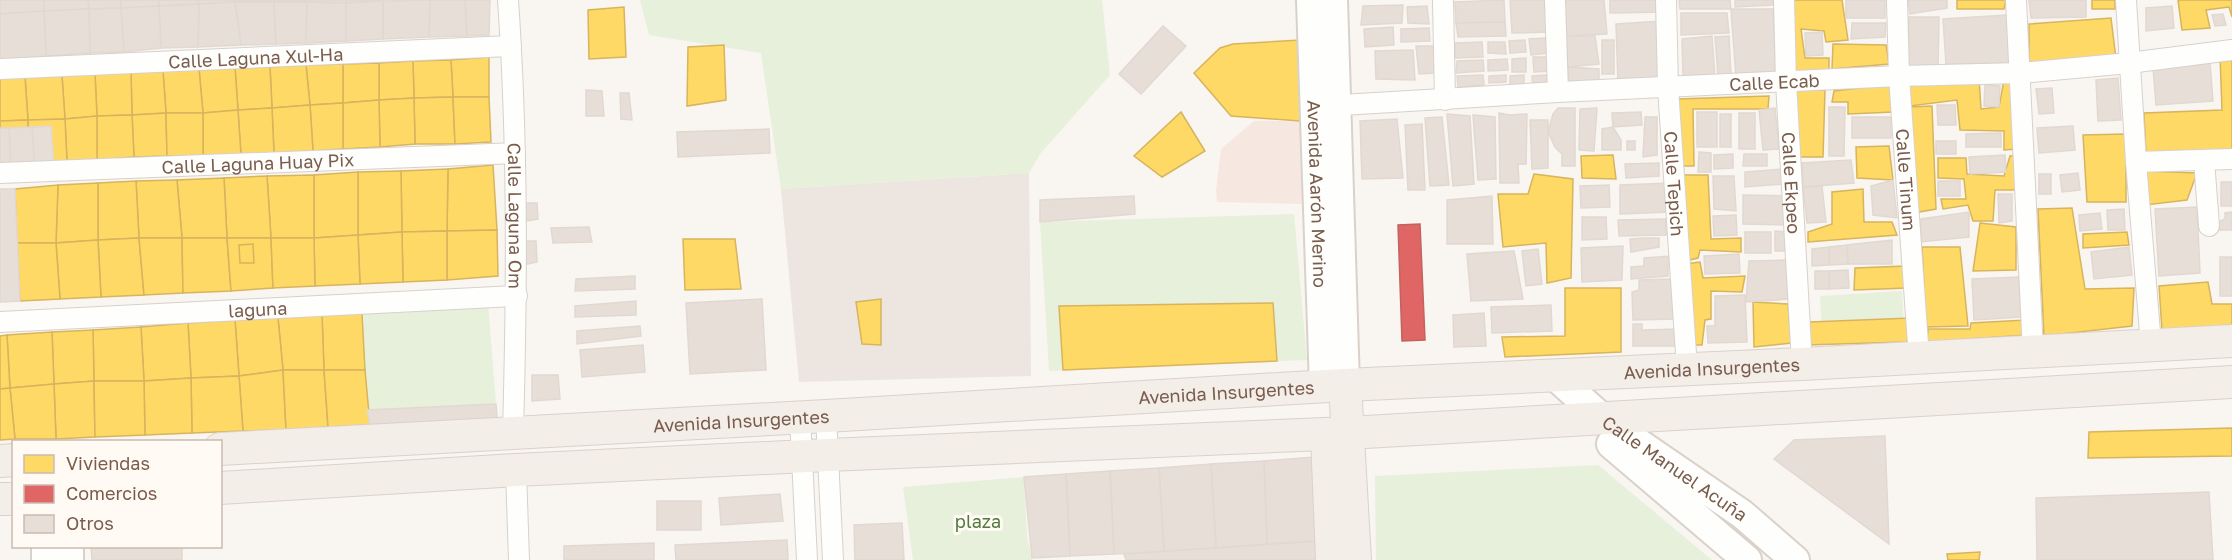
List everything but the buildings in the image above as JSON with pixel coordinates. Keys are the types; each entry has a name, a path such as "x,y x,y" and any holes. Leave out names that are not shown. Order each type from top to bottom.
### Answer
{"main road":[{"name":"Avenida Aarón Merino","path":"1311,0 1325,106 1334,386"},
{"name":"Avenida Aarón Merino","path":"1325,106 1333,0"},
{"name":"Avenida Insurgentes","path":"222,449 1334,386 2232,341"},
{"path":"2076,391 2079,350"},
{"path":"1528,423 1518,408 1516,400 1519,392 1543,376"},
{"name":"Calle Manuel Acuña","path":"1543,376 1748,560"},
{"path":"1478,379 1491,393 1492,401 1491,410 1483,425"},
{"name":"Avenida Insurgentes","path":"222,488 815,455 1338,434 2232,382"},
{"path":"1334,386 1355,560"},
{"name":"Calle Manuel Acuña","path":"1592,419 1742,514 1796,560"},
{"path":"1332,560 1338,434"},
{"path":"252,447 255,485"}],"street":[{"name":"Calle Laguna Om","path":"508,0 515,153 517,296 513,432"},
{"path":"1443,0 1445,100"},
{"path":"1555,0 1558,92"},
{"name":"Calle Tepich","path":"1666,0 1668,88 1687,368"},
{"name":"Calle Ekpeo","path":"1784,0 1786,82 1802,364"},
{"name":"Calle Tinum","path":"1896,0 1899,76 1919,358"},
{"path":"2016,0 2033,352"},
{"path":"2126,0 2151,345"},
{"name":"Calle Laguna Xul-Ha","path":"0,69 511,46"},
{"name":"Calle Ecab","path":"1325,106 1558,92 1899,76 2021,73 2232,50"},
{"name":"Calle Laguna Huay Pix","path":"0,173 515,153"},
{"path":"2136,162 2232,159"},
{"path":"2204,160 2209,226"},
{"name":"laguna","path":"0,322 517,296"},
{"path":"813,417 815,455 833,560"},
{"path":"807,560 815,455 813,417"},
{"path":"516,470 519,560"}],"shaded area":[{"path":"1254,121 1300,121 1303,204 1217,202 1216,191 1221,149"},
{"path":"1029,173 1031,376 799,382 781,189"}],"green space":[{"path":"640,0 1102,0 1110,75 1040,154 1029,173 781,189 761,53 649,35"},
{"path":"1294,214 1307,360 1049,371 1040,222"},
{"path":"1902,291 1904,326 1822,331 1820,296"},
{"path":"488,303 496,404 367,410 361,308"},
{"path":"1598,465 1712,560 1376,560 1375,476"},
{"name":"plaza","path":"1024,477 1027,536 1032,560 913,560 903,487"}]}
